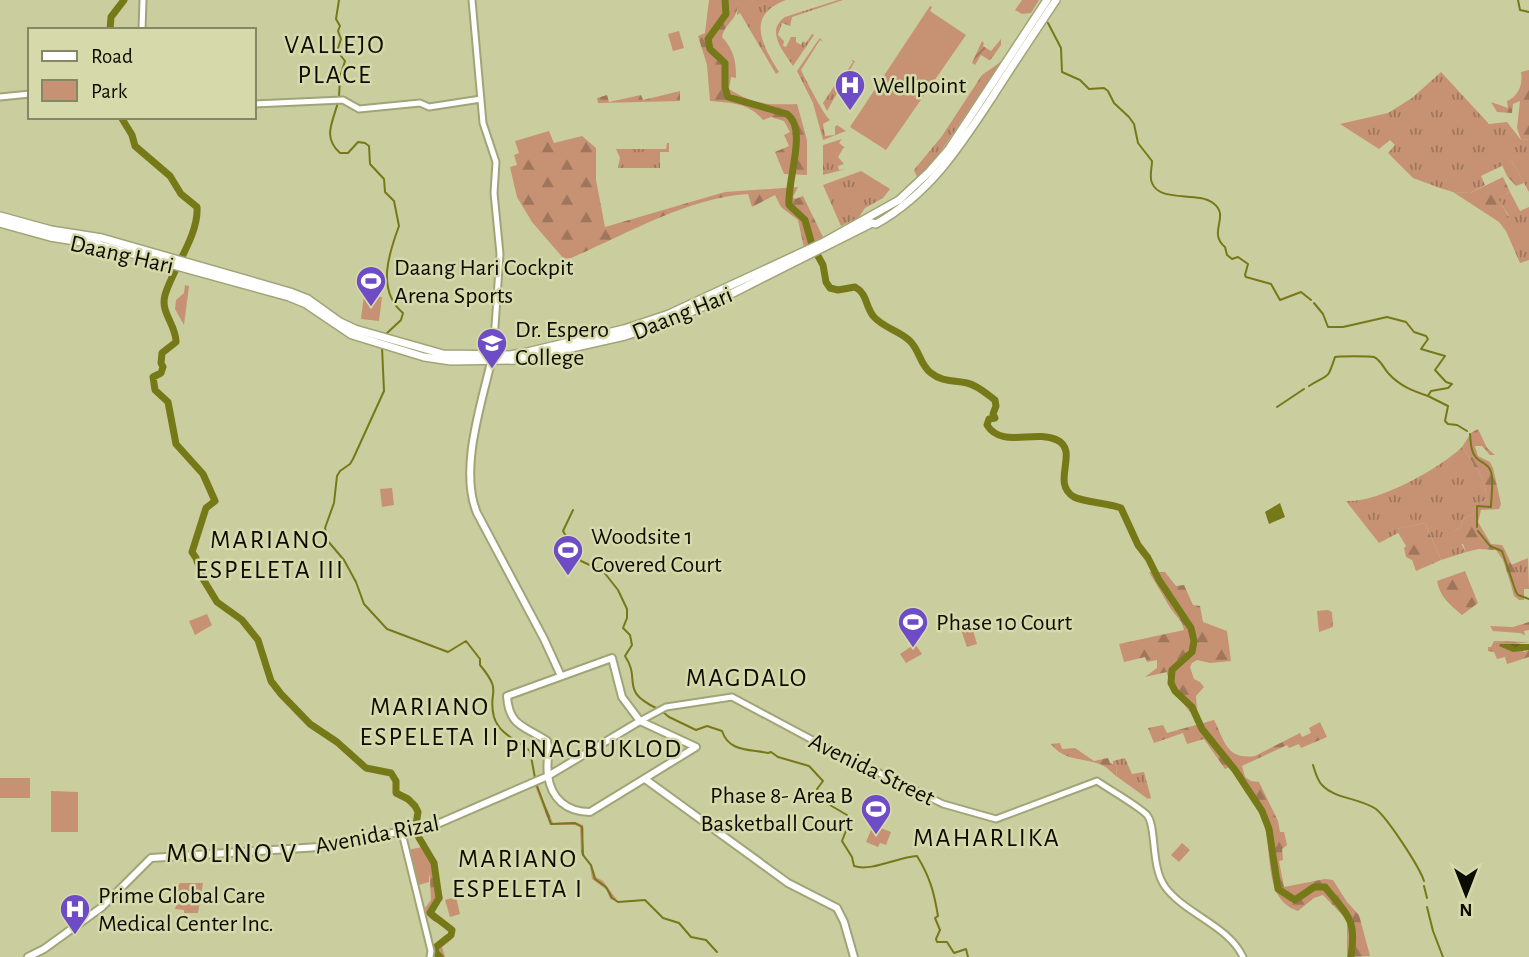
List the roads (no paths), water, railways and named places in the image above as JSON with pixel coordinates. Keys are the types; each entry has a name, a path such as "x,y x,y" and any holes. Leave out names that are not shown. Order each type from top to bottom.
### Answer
{"main road":[{"name":"Daang Hari","path":"823,245 895,204 929,172 949,149 1046,0"},
{"name":"Daang Hari","path":"3,220 58,235 102,238 209,273 308,299 348,326 374,339 443,354 492,358 544,356 645,330 722,298 806,253 876,223 899,210 934,178 958,148 1056,0"},
{"path":"492,358 472,452 471,495 477,513 544,639 561,677"},
{"path":"612,658 622,697 640,720 696,747 590,812 567,808 554,792 548,776 547,741 517,723 510,714 507,696 561,677 612,658"},
{"name":"Avenida Rizal","path":"28,957 44,949 102,907 151,858 319,847 402,833 448,821 548,776 640,720"},
{"path":"645,779 788,883 837,908 854,957"}],"street":[{"path":"142,28 143,0"},
{"path":"472,0 485,135 496,162 494,193 500,236 498,317 492,358"},
{"path":"0,97 28,94"},
{"path":"256,104 339,100 359,109 420,103 429,107 481,99"},
{"name":"Avenida Rizal","path":"640,720 660,710 732,696"},
{"name":"Avenida Street","path":"732,696 820,744 943,804 982,816 996,819 1097,781 1149,818 1155,860 1167,890 1234,943 1243,957"},
{"path":"402,833 431,951 430,957"}],"water":[{"path":"1280,503 1285,517 1269,524 1265,512"},
{"path":"1529,644 1529,650 1513,652 1499,646"}],"waterway":[{"path":"110,28 111,17 124,0"},
{"path":"339,0 336,19 340,26 338,31 341,39 337,51 345,61 340,77 339,97"},
{"path":"725,0 726,14 708,39 710,49 725,63 725,88 728,97 787,114 793,121 796,143 789,205 805,220 812,245 823,265 826,282 830,288 838,290 855,287 859,290 874,317 910,341 924,366 935,376 971,384 995,400 995,418 989,419 987,425 993,432 1010,437 1048,437 1063,445 1066,452 1064,484 1074,497 1121,508 1138,545 1191,628 1194,641 1192,652 1172,670 1171,683 1175,691 1192,707 1202,729 1235,770 1262,811 1269,829 1278,889 1295,900 1314,887 1325,887 1344,911 1351,925 1351,957"},
{"path":"1518,0 1520,10 1529,12"},
{"path":"1048,23 1061,48 1062,72 1080,80 1089,89 1104,88 1134,124 1138,143 1152,161 1151,178 1156,189 1171,195 1198,198 1213,203 1220,213 1220,241 1227,255 1232,259 1238,257 1248,264 1246,277 1271,284 1280,300 1301,292 1311,300"},
{"path":"338,102 330,129 331,141 340,153 348,153 358,142 369,146 370,164 384,179 385,192 394,201 399,226 389,259 387,282 395,304 403,313 401,320 385,335"},
{"path":"122,119 135,146 170,176 181,194 197,207 194,229 164,301 176,342 162,353 161,373 153,377 155,390 168,402 176,444 203,474 215,501 206,508 192,552 203,579 217,602 242,620 258,640 271,681 281,694 310,724 337,742 366,768 391,773 396,781 396,793 415,806 418,812 415,831 434,863 439,898 430,913 452,930 451,935 436,947 435,952 440,957"},
{"path":"1314,303 1323,314 1328,327 1343,327 1387,317 1406,322 1414,332 1426,336 1428,339 1421,349 1445,356 1435,370 1446,382 1452,384 1448,388 1431,391 1428,396 1448,406 1445,421 1448,424 1457,425 1467,431"},
{"path":"382,347 384,391 353,459 337,476 334,503 325,528 327,540 344,560 364,604 387,629 448,652 466,641 480,659 480,665 493,687 492,708 496,723 530,751 535,778"},
{"path":"1309,386 1327,376 1335,357 1374,357 1398,382 1428,396"},
{"path":"1277,407 1304,389"},
{"path":"1470,434 1473,454 1490,469 1492,480 1491,507 1477,506 1477,527"},
{"path":"573,510 563,531 581,561 603,571 618,590 627,609 623,628 630,635 632,645 625,656 632,672 634,690 638,696 658,709"},
{"path":"1478,531 1490,546 1502,551 1516,592 1529,599"},
{"path":"663,712 696,730 707,726 722,731 729,743 740,748 771,752 778,757 809,766 823,781 817,789 823,801 847,815 849,823 842,841 854,866 876,866 917,856 935,899 938,916 935,918 940,930 937,942 947,942 954,953 966,949 968,957"},
{"path":"1313,765 1319,781 1327,790 1370,805 1381,814 1410,854 1424,881"},
{"path":"536,783 551,824 575,823 582,827 583,855 591,865 595,879 606,887 612,898 618,902 645,900 663,918 679,923 691,937 706,940 717,952"},
{"path":"1424,886 1427,898"},
{"path":"1427,907 1443,957"}],"place":[{"name":"Wellpoint","path":"850,112"},
{"name":"Daang Hari Cockpit Arena Sports","path":"371,308"},
{"name":"Dr. Espero College","path":"492,370"},
{"name":"Woodsite 1 Covered Court","path":"568,577"},
{"name":"Phase 10 Court","path":"913,649"},
{"name":"Phase 8- Area B Basketball Court","path":"876,836"},
{"name":"Prime Global Care Medical Center Inc.","path":"75,936"}],"district":[{"name":"VALLEJO PLACE","path":"335,59"},
{"name":"MARIANO ESPELETA III","path":"270,554"},
{"name":"MAGDALO","path":"747,677"},
{"name":"MARIANO ESPELETA II","path":"430,721"},
{"name":"PINAGBUKLOD","path":"594,748"},
{"name":"MAHARLIKA","path":"987,837"},
{"name":"MOLINO V","path":"232,852"},
{"name":"MARIANO ESPELETA I","path":"518,872"}]}
